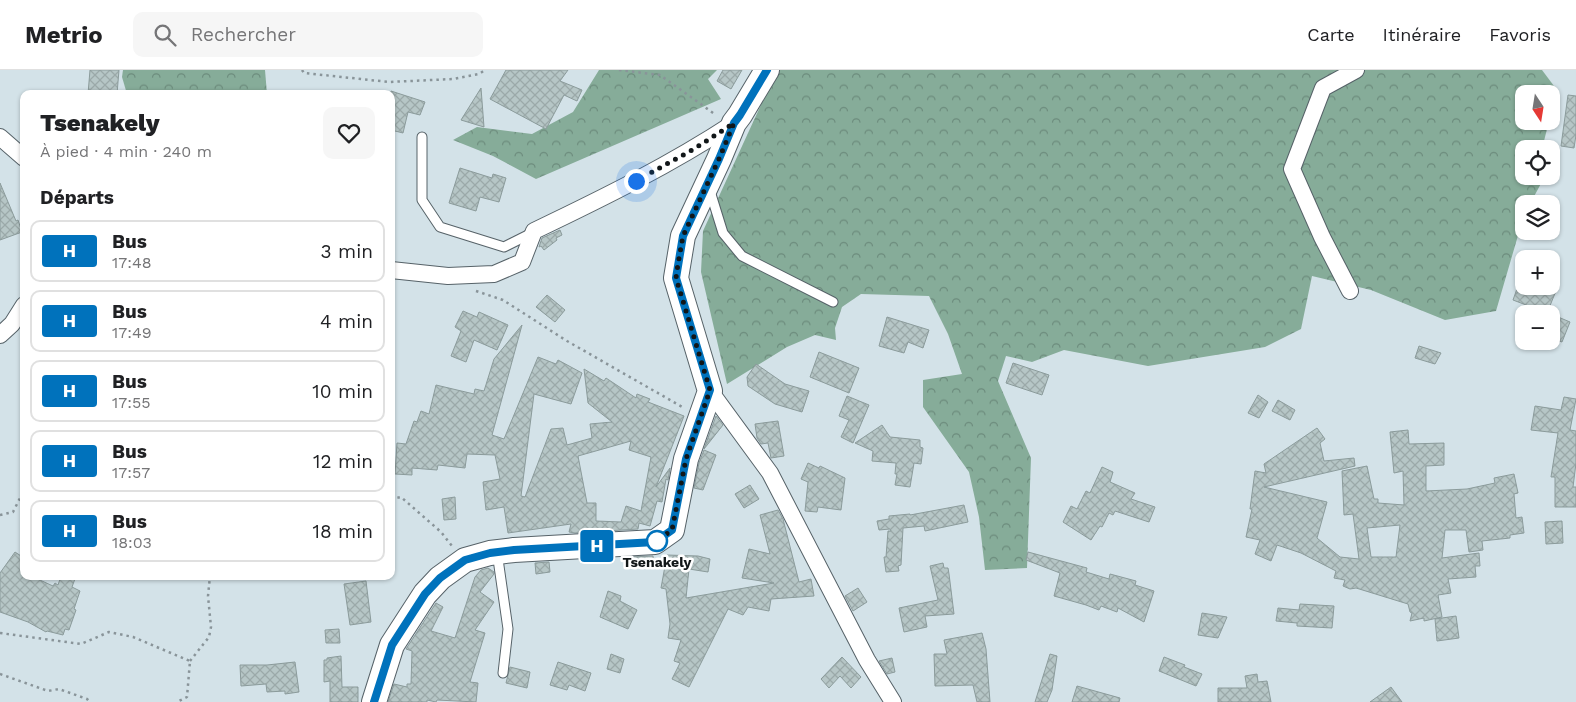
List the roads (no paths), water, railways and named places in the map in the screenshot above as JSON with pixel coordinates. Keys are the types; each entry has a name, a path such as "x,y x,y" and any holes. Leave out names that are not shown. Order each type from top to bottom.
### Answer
{"street":[{"path":"767,70 734,123 683,236 676,278 710,390 770,473 867,660 892,702"},
{"path":"1350,290 1322,237 1292,169 1323,88 1356,70"},
{"path":"395,270 448,276 494,274 522,262 534,231 621,189 694,149 734,123"},
{"path":"0,137 20,154"},
{"path":"0,335 12,324 20,311"},
{"path":"374,702 392,645 425,594 440,578 465,560 497,552 655,542 672,530 686,459 710,390"}],"lane":[{"path":"422,137 422,200 440,227 504,247 534,231"},
{"path":"708,184 723,233 742,256 834,302"},
{"path":"497,552 508,629 503,673"}],"place":[{"name":"Tsenakely","path":"657,541"}]}
